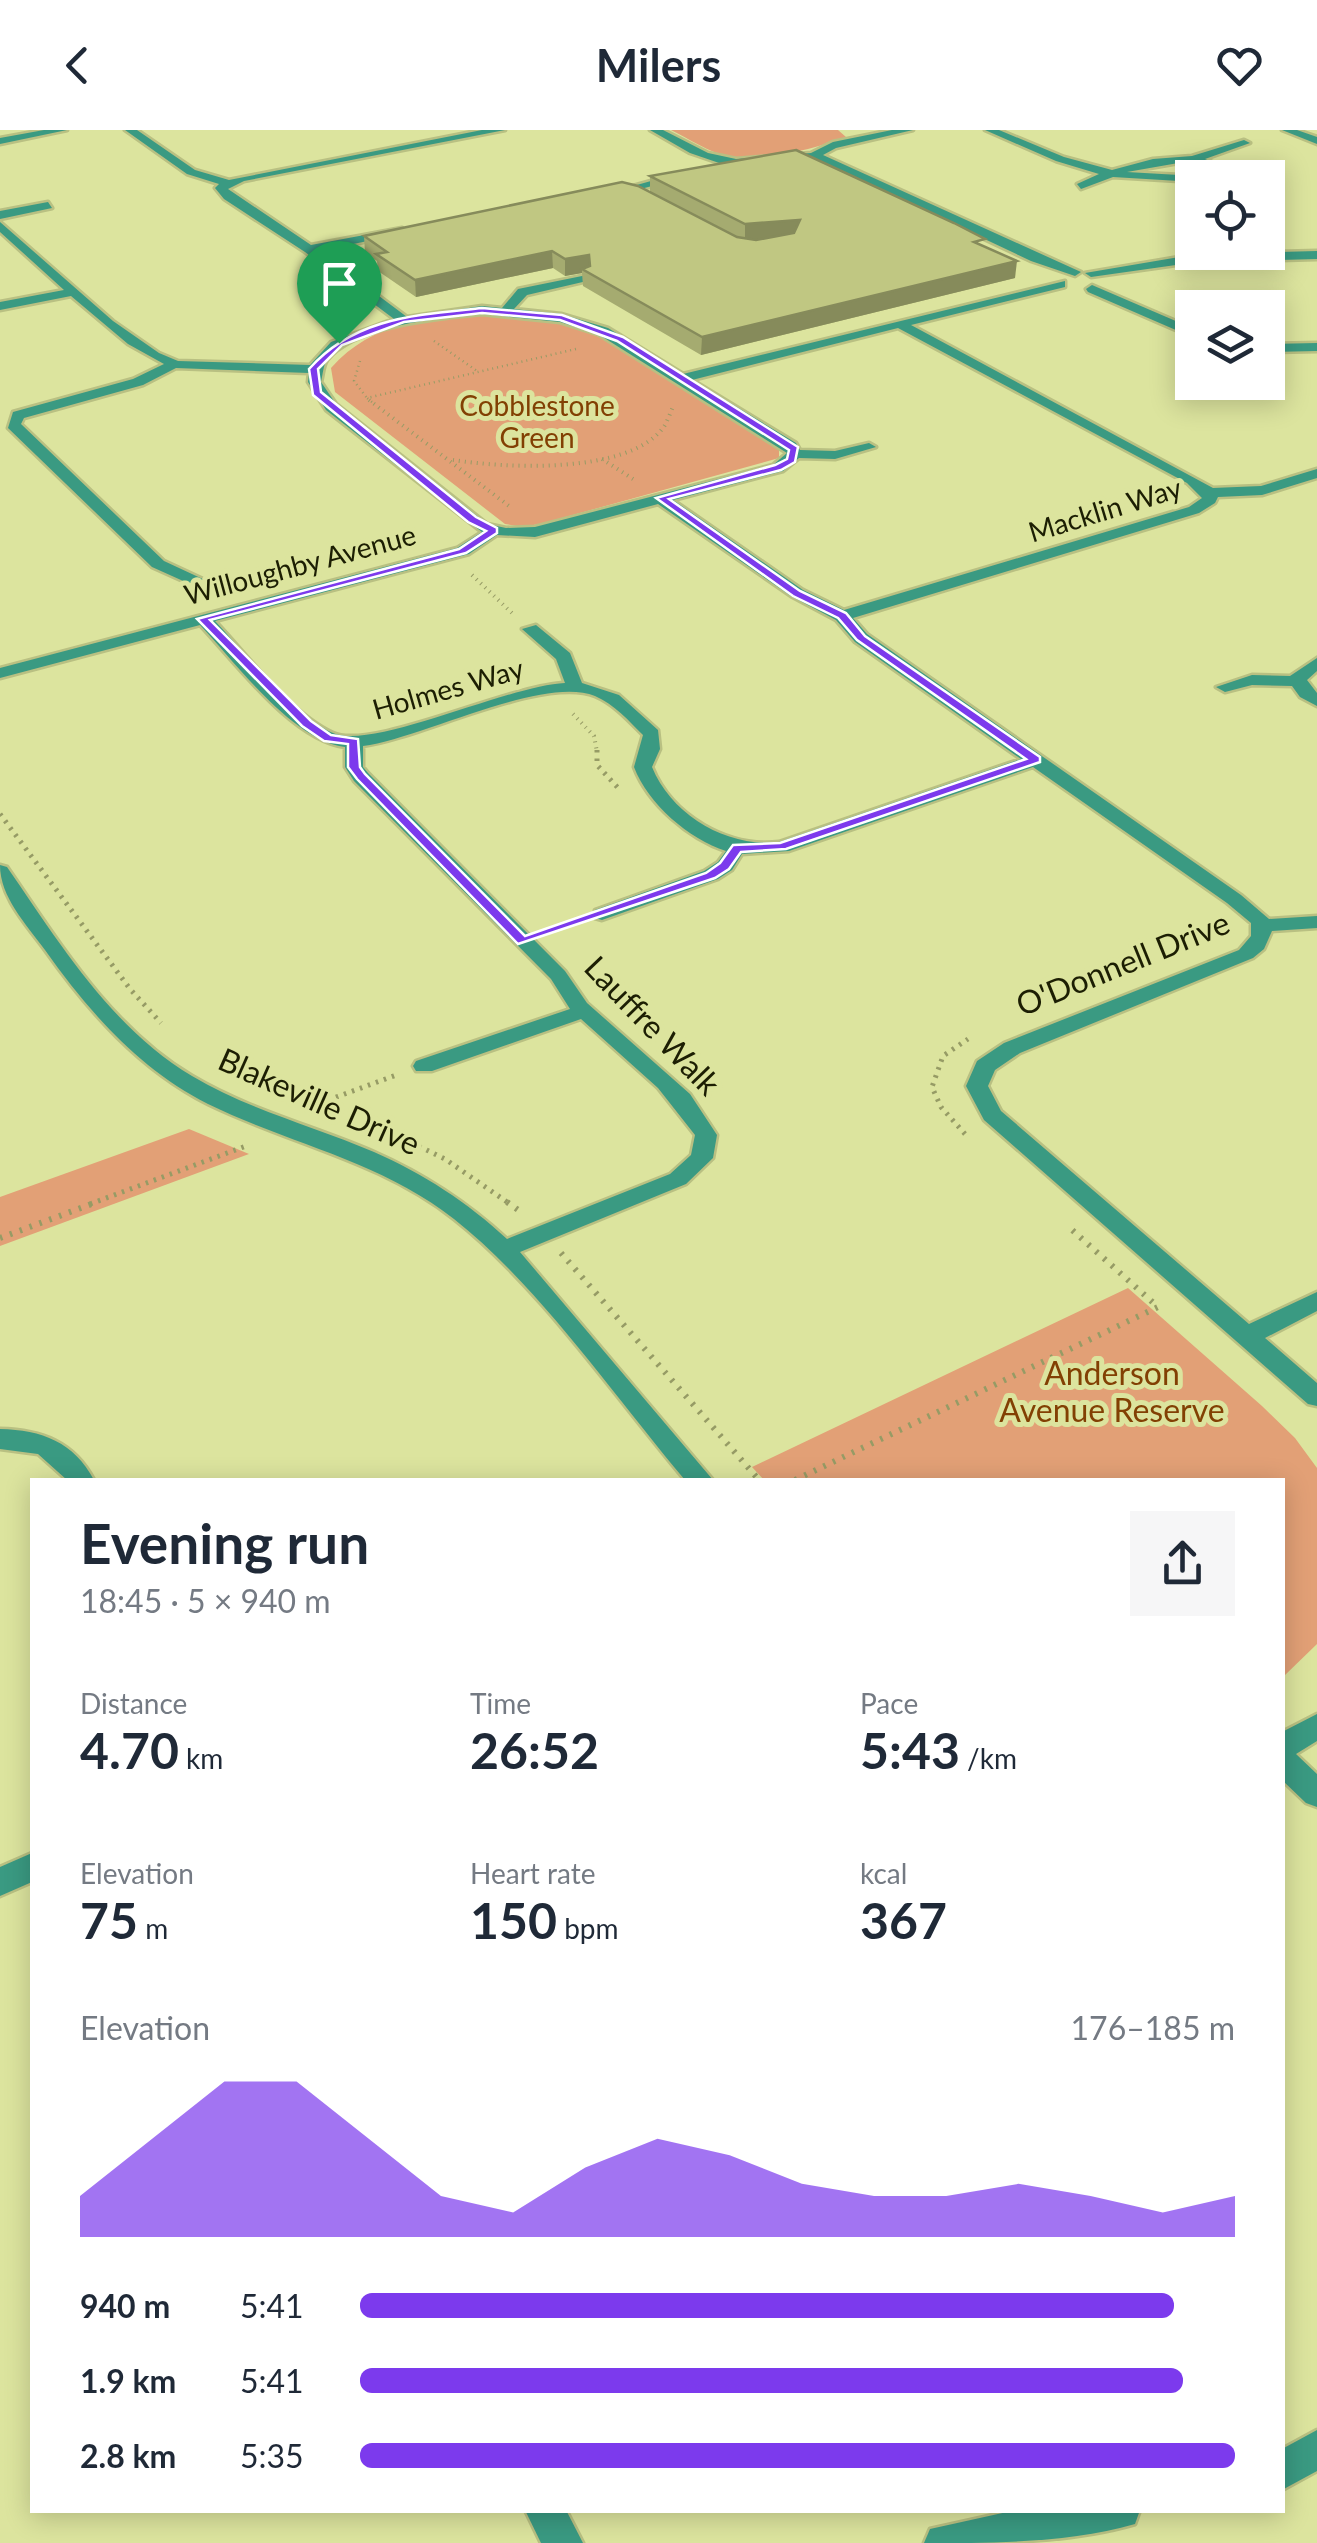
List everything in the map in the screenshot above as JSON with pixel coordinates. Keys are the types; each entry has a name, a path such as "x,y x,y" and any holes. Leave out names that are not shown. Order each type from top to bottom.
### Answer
{"street":[{"path":"0,140 62,130"},
{"path":"130,130 191,172 226,183 426,141 500,130"},
{"path":"407,130 426,141"},
{"path":"656,130 710,158 726,162"},
{"path":"842,130 862,139"},
{"path":"644,197 619,191 726,162 813,156 833,145 908,130"},
{"path":"990,130 1105,175 1175,178"},
{"path":"1287,130 1317,141"},
{"path":"1081,186 1105,175 1196,158 1244,143"},
{"path":"813,156 1175,325"},
{"path":"1196,158 1200,160"},
{"path":"226,183 221,188 228,197 309,249 402,320"},
{"path":"0,215 48,206"},
{"path":"0,226 73,292 145,349 174,364 314,369 339,343 402,320 457,312 506,311 562,318 603,331 790,446 795,454"},
{"path":"309,249 406,230"},
{"path":"1035,258 1075,272 1091,273 1196,258 1317,255"},
{"path":"682,378 1083,284 1140,267"},
{"path":"1075,272 1083,284"},
{"path":"1083,284 1091,273"},
{"path":"506,311 513,298 523,292 583,278"},
{"path":"0,306 73,292"},
{"name":"Macklin Way","path":"842,616 1194,510 1210,500 1210,493 901,325"},
{"path":"1285,348 1317,347"},
{"path":"174,364 155,378 46,403 18,414 6,424 158,564 201,584"},
{"path":"314,369 316,393 330,407 472,520 493,530 535,532 778,468 795,454 835,455 869,448"},
{"path":"1210,493 1262,490 1317,473"},
{"name":"O'Donnell Drive","path":"661,498 796,594 842,616 861,638 1252,912 1262,926 1258,946 1246,954 1012,1048 985,1066 977,1086 992,1115 1317,1397"},
{"name":"Willoughby Avenue","path":"0,672 463,551 493,530"},
{"name":"Holmes Way","path":"203,619 306,724 328,738 354,741 388,736 546,690 576,686 605,695 644,726 654,741 643,767 651,786 710,837 738,848"},
{"name":"Holmes Way","path":"530,629 564,657 576,686"},
{"path":"1317,663 1299,675 1298,681 1303,691 1317,701"},
{"path":"1225,686 1252,680 1298,681"},
{"name":"Lauffre Walk","path":"354,741 354,767 361,777 558,974 584,1011 613,1034 702,1125 706,1135 702,1158 678,1179 505,1249"},
{"path":"602,914 711,875 725,866 738,848 782,847 1036,760"},
{"name":"Blakeville Drive","path":"0,871 110,1022 141,1051 213,1098 364,1155 404,1175 464,1214 505,1249 698,1478"},
{"path":"1262,926 1317,922"},
{"path":"424,1066 584,1011"},
{"path":"1247,1336 1317,1301"},
{"path":"0,1439 42,1442 61,1453 79,1478"},
{"path":"1285,1763 1317,1794"},
{"path":"0,1882 30,1868"},
{"path":"1285,2469 1317,2449"},
{"path":"546,2513 563,2543"},
{"path":"944,2543 1105,2513"}],"path":[{"path":"420,332 478,372"},
{"path":"513,508 368,398 586,347"},
{"path":"447,459 526,467 601,458 652,436 669,420 674,411 672,402 688,412"},
{"path":"601,458 642,485 628,488"},
{"path":"0,814 130,989 172,1033"},
{"path":"523,941 602,914"},
{"path":"295,1098 313,1105 424,1066"},
{"path":"0,1238 246,1146"}],"green space":[{"path":"671,130 838,130 846,137 788,153 741,158 714,152"},
{"name":"Cobblestone Green","path":"487,315 533,318 574,327 607,340 779,449 779,458 544,523 523,527 505,524 335,392 331,368 348,352 383,331 422,321"},
{"path":"189,1129 249,1154 0,1246 0,1197"},
{"name":"Anderson Avenue Reserve","path":"1128,1288 1262,1406 1295,1438 1317,1468 1317,1644 1285,1675 1285,1478 762,1478 752,1467"}],"building":[{"path":"796,150 954,223 985,239 974,242 1017,261 702,337 582,269 590,266 589,255 565,259 552,251 415,280 376,254 387,252 364,236 622,182 638,186 737,237 756,240 794,233 800,220 745,224 650,176"}],"route":[{"path":"482,310 562,318 620,339 794,449 791,460 778,468 661,498 796,594 834,610 861,638 1036,760 782,847 738,848 725,866 711,875 523,941 361,777 354,767 354,741 328,738 306,724 203,619 463,551 493,530 472,520 316,393 314,369 339,343 402,320 482,310"}]}
